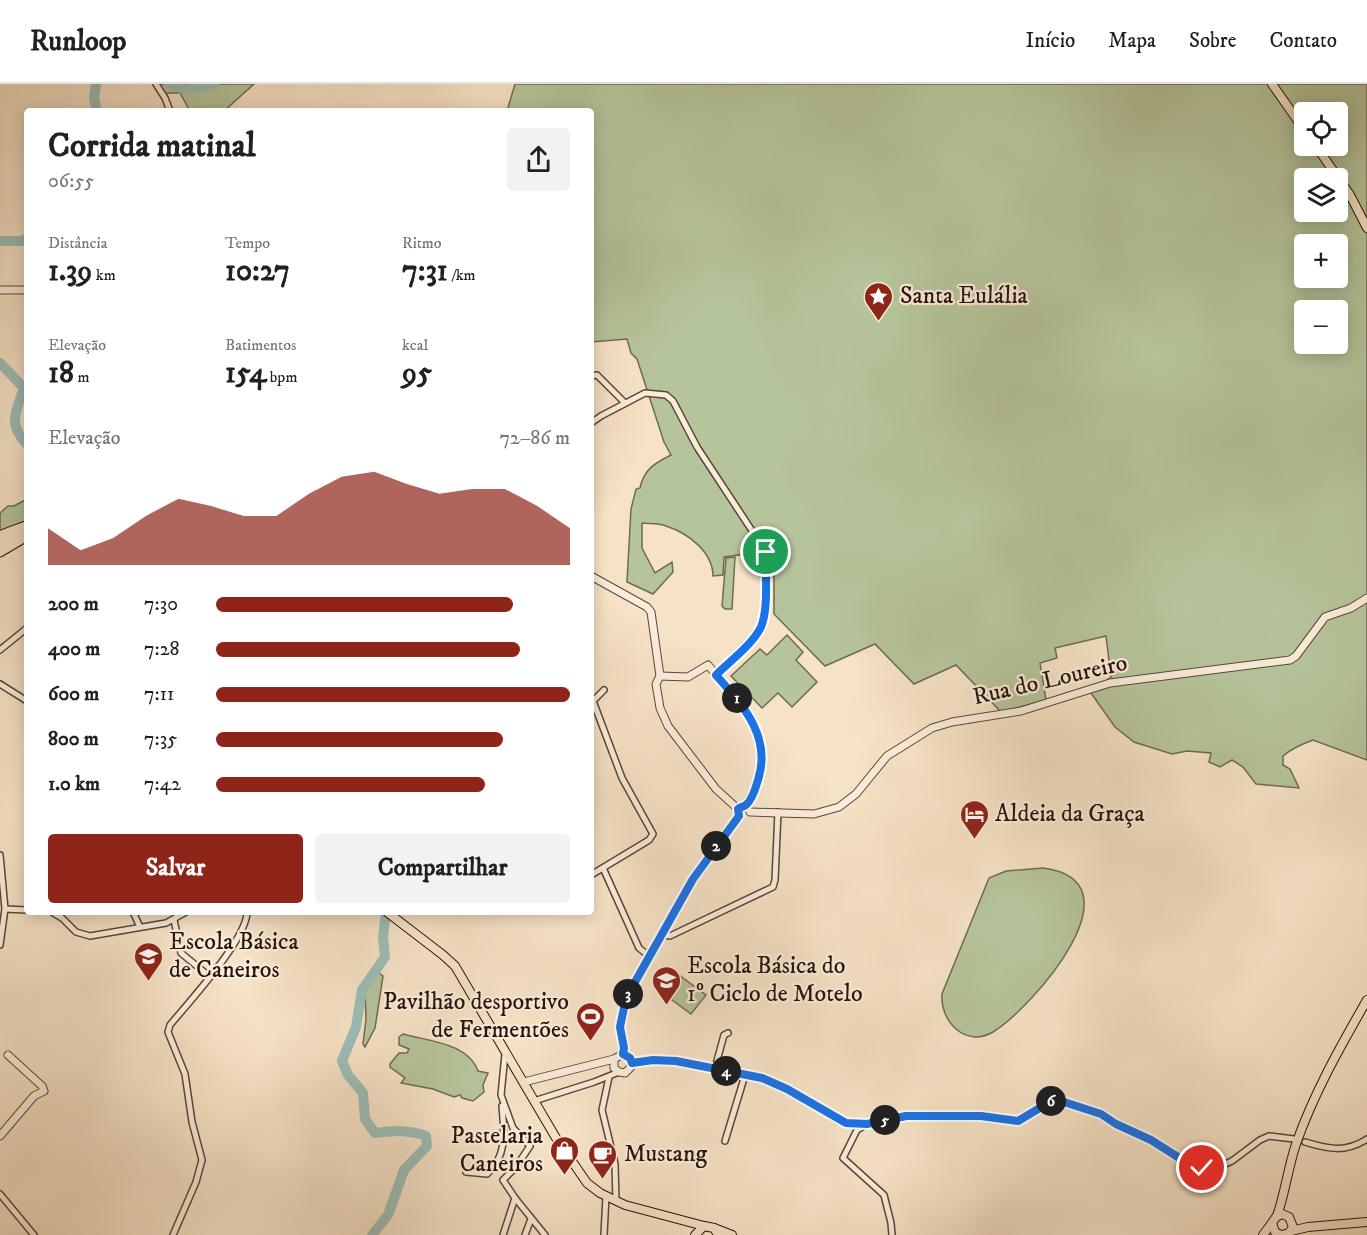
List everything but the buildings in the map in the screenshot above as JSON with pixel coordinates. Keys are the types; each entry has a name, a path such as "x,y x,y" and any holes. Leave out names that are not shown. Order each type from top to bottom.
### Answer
{"highway":[{"path":"0,552 24,536"}],"main road":[{"path":"1272,84 1294,115"},
{"path":"1323,156 1350,195 1367,228"},
{"path":"0,536 24,526"},
{"path":"0,543 24,535"},
{"path":"390,915 455,966 534,1101 587,1183 616,1201 732,1235"},
{"path":"1367,1000 1326,1072 1297,1135 1273,1229 1281,1234 1318,1227 1367,1222"},
{"path":"1281,1198 1293,1227 1281,1234"},
{"path":"1263,1235 1274,1219 1289,1217 1318,1227"},
{"path":"682,1221 694,1235 712,1230"}],"street":[{"path":"156,84 169,108"},
{"path":"0,290 24,290"},
{"path":"594,376 597,375 625,403"},
{"path":"594,421 645,393 666,395 673,401 697,447 766,552 762,625 716,675"},
{"path":"594,578 647,607 651,612 660,676 656,684 660,708 668,726 716,789 743,810"},
{"name":"Rua do Loureiro","path":"743,810 814,814 839,807 860,790 888,756 932,728 952,722 1021,711 1110,683 1290,660 1296,656 1326,617 1351,608 1367,598"},
{"path":"0,651 24,631"},
{"path":"623,1054 620,1027 621,1012 626,998 693,879 743,810 756,788 762,770 761,742 746,710 708,665 688,677 660,676"},
{"path":"0,684 24,699"},
{"path":"594,699 604,690"},
{"path":"594,706 622,778 652,834 649,840 594,873"},
{"path":"661,935 670,936 773,887 778,812"},
{"path":"0,855 5,909 2,914 0,945"},
{"path":"603,868 639,948 649,956"},
{"path":"5,909 24,910"},
{"path":"56,915 82,935 140,927 174,920 182,915"},
{"path":"134,915 140,927"},
{"path":"173,1235 184,1206 189,1201 202,1160 190,1113 184,1074 168,1032 247,921 247,915"},
{"path":"174,920 181,953 209,976"},
{"path":"714,1068 721,1040 728,1033"},
{"path":"466,1172 487,1174 498,1159 505,1136 501,1095 505,1050"},
{"path":"524,1082 614,1059 623,1054"},
{"path":"623,1054 630,1058 632,1063"},
{"path":"0,1137 34,1096 44,1091 42,1086 8,1055"},
{"path":"614,1059 614,1068 619,1072"},
{"path":"632,1063 653,1060 676,1061 745,1075 774,1083 838,1121 867,1124 906,1116 981,1116 1018,1121 1048,1103 1061,1101 1101,1114 1116,1124 1151,1140 1189,1164 1202,1168 1214,1169 1232,1161 1269,1136 1297,1135"},
{"path":"534,1101 619,1072 627,1072 632,1063"},
{"path":"725,1141 745,1075"},
{"path":"609,1077 602,1110 615,1164 616,1201"},
{"path":"501,1095 513,1128 530,1146 516,1167 503,1180 545,1235"},
{"path":"867,1124 857,1130 843,1158 884,1195 892,1235"},
{"path":"1305,1142 1331,1149 1346,1149 1367,1139"},
{"path":"0,1194 34,1235"},
{"path":"604,1235 603,1215 606,1196"},
{"path":"503,1235 515,1198"},
{"path":"525,1235 531,1218"}],"green space":[{"path":"158,84 254,84 227,108 188,108 180,93 164,93"},
{"path":"515,84 1367,84 1367,760 1313,740 1305,743 1283,756 1283,765 1290,769 1299,788 1256,784 1243,767 1232,760 1220,767 1209,762 1211,753 1187,751 1172,754 1134,742 1115,727 1091,693 1111,677 1106,636 1055,648 1057,658 1040,663 1046,700 1001,712 956,665 914,684 875,644 825,666 774,614 774,552 768,541 760,552 724,557 723,575 713,576 712,567 704,551 683,533 663,525 642,523 642,548 655,573 672,562 673,572 653,594 627,582 631,509 636,489 640,488 644,476 651,467 671,455 664,442 637,359 631,353 627,339 594,342 594,108 508,108"},
{"path":"24,501 24,524 0,533 0,513 8,506 14,506"},
{"path":"735,557 732,609 725,609 722,606 726,558"},
{"path":"787,635 803,652 796,660 817,682 792,707 778,693 762,708 731,676 760,649 767,655"},
{"path":"1043,868 1071,878 1083,896 1082,919 1070,946 1053,973 1010,1019 993,1032 983,1036 973,1037 964,1034 950,1023 945,1014 942,994 989,878 1006,871"},
{"path":"675,972 706,995 691,1014 660,991"},
{"path":"379,973 383,976 375,1028 365,1047 363,1044 366,1019 365,990 370,981"},
{"path":"403,1034 435,1041 466,1054 478,1071 488,1073 483,1085 484,1092 473,1101 462,1098 460,1095 454,1097 433,1089 401,1083 405,1078 390,1067 390,1064 399,1053 407,1053 409,1049 399,1045 399,1037"}],"waterway":[{"path":"96,84 94,98 96,108"},
{"path":"169,84 186,90 215,84"},
{"path":"0,241 24,240"},
{"path":"0,363 24,388"},
{"path":"24,388 15,418 17,430 24,440"},
{"path":"372,1235 388,1215 404,1170 427,1146 426,1136 413,1132 375,1133 365,1119 363,1093 348,1075 342,1061 356,1027 362,990 385,957 383,937 386,915"}],"place":[{"name":"Santa Eulália","path":"879,322"},
{"name":"Aldeia da Graça","path":"974,840"},
{"name":"Escola Básica de Caneiros","path":"148,982"},
{"name":"Escola Básica do 1º Ciclo de Motelo","path":"666,1006"},
{"name":"Pavilhão desportivo de Fermentões","path":"590,1042"},
{"name":"Pastelaria Caneiros","path":"564,1176"},
{"name":"Mustang","path":"603,1180"}],"route":[{"path":"766,552 762,625 716,675 746,710 755,726 761,742 762,770 756,788 745,806 738,809 739,816 693,879 626,998 621,1012 620,1027 623,1054 627,1055 632,1063 653,1060 676,1061 762,1078 787,1089 838,1121 846,1123 867,1124 906,1116 981,1116 1018,1121 1048,1103 1061,1101 1101,1114 1116,1124 1151,1140 1189,1164 1202,1168"}]}
